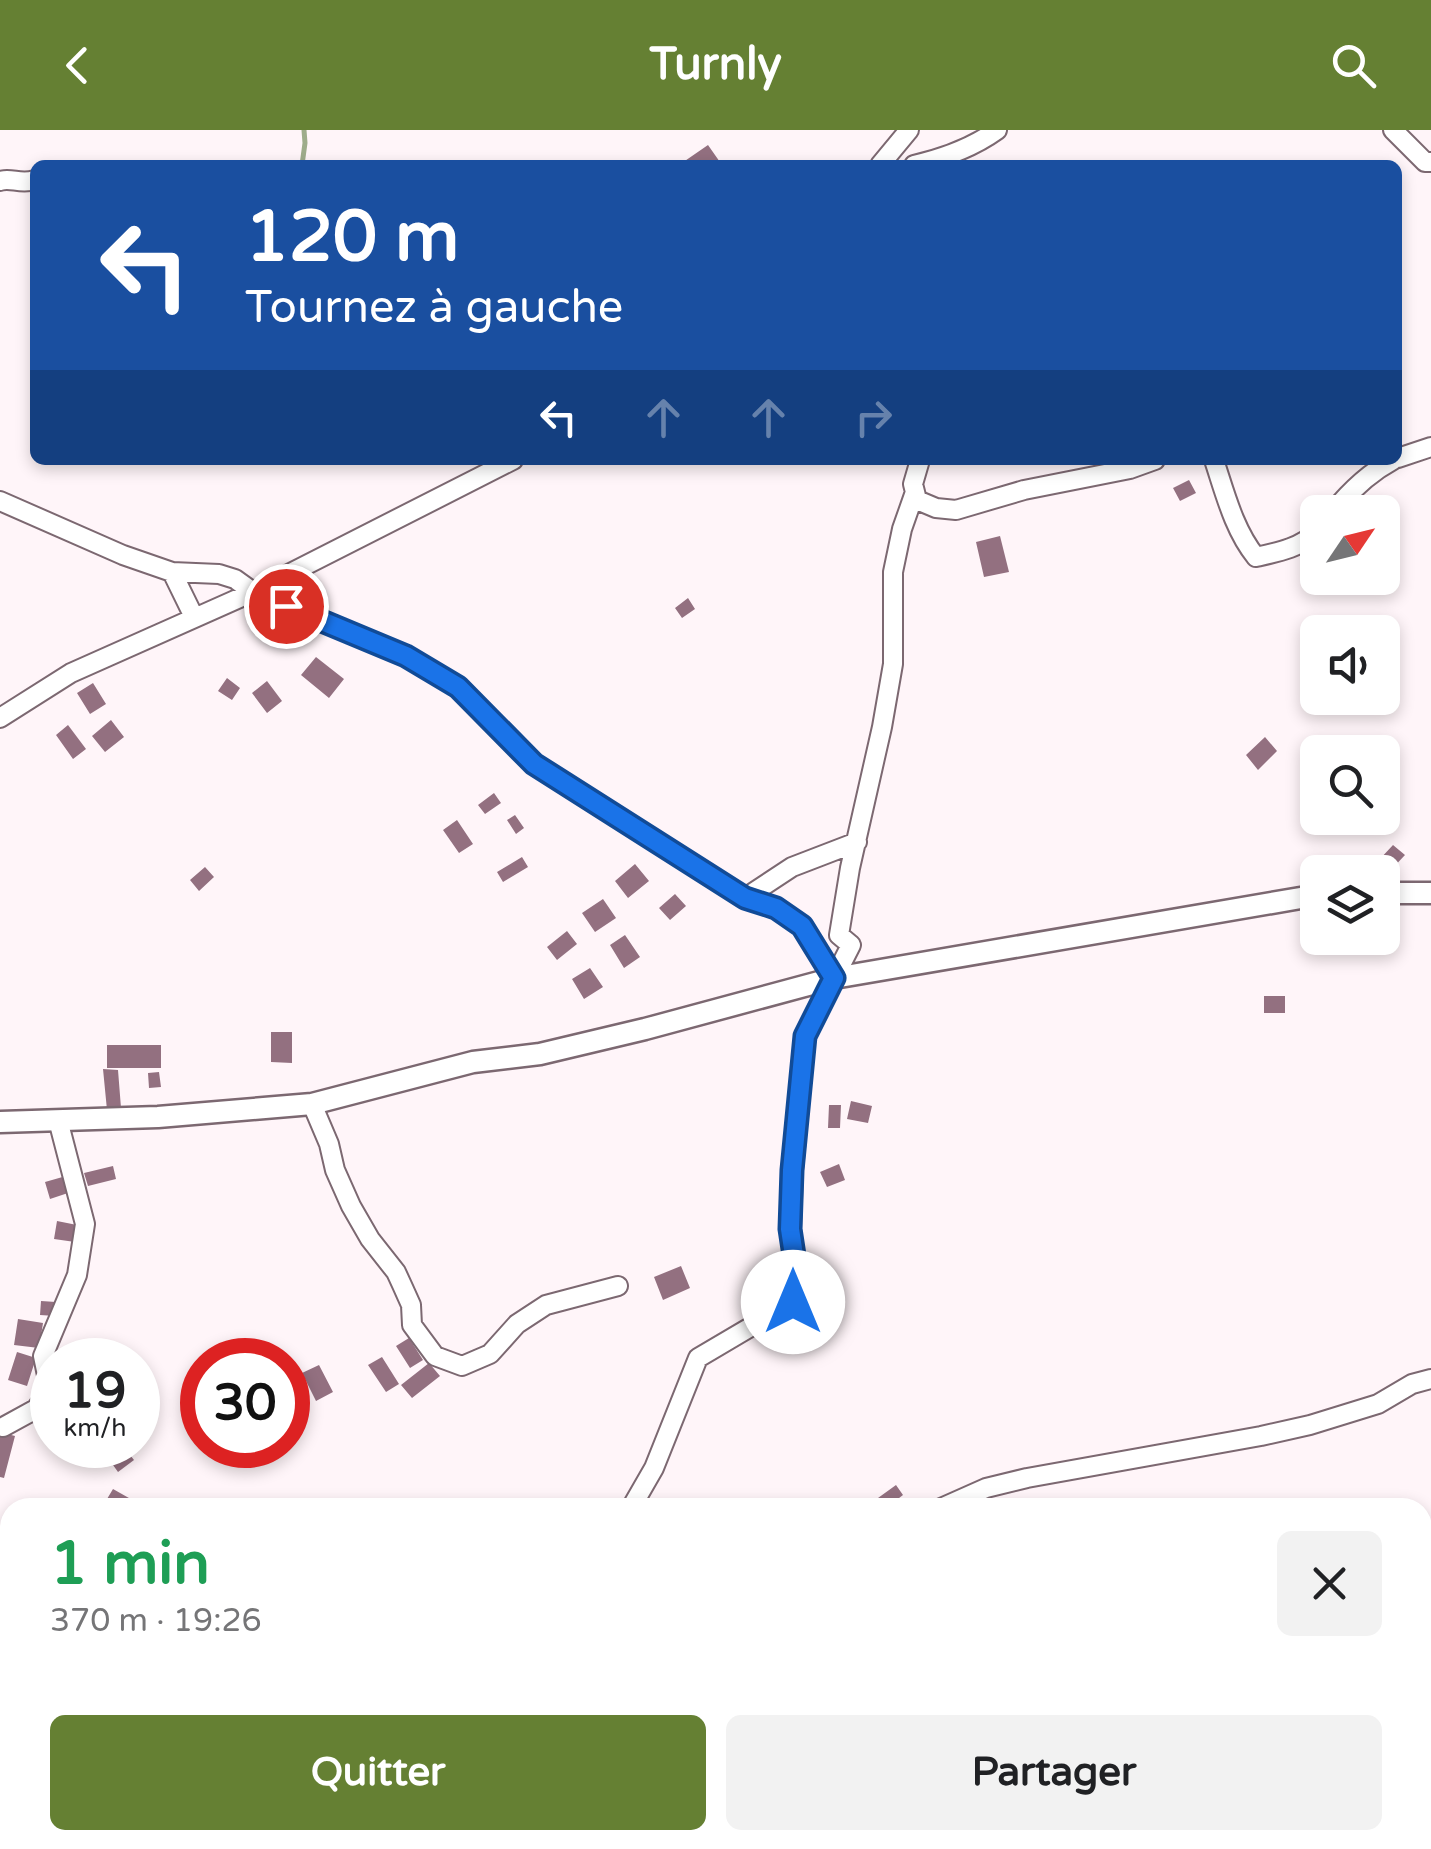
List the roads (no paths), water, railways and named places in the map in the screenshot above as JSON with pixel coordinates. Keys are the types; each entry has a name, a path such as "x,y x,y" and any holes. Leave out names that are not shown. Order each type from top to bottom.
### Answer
{"street":[{"path":"884,160 909,130"},
{"path":"933,160 998,130"},
{"path":"1393,130 1425,162 1431,162"},
{"path":"0,182 30,182"},
{"path":"1402,457 1431,447"},
{"path":"0,718 72,673 253,592 503,465"},
{"path":"919,465 914,484 918,500 936,508 956,510 1024,490 1141,465"},
{"path":"1216,465 1232,514 1256,558 1300,545"},
{"path":"1348,495 1384,465"},
{"path":"637,1498 654,1468 698,1358 793,1302 798,1282 790,1229 792,1170 805,1036 851,945 838,935 893,664 893,572 902,529 916,492"},
{"path":"0,501 172,572 219,574 235,580 253,592 406,656 458,687 534,764 745,898 776,908 802,926 834,978"},
{"path":"172,572 194,617"},
{"path":"745,898 792,867 857,842"},
{"path":"1400,894 1431,893"},
{"path":"0,1122 158,1117 312,1104 473,1062 540,1054 645,1030 834,978 1300,898"},
{"path":"312,1104 352,1206 396,1272 411,1304 412,1325 434,1356 462,1366 490,1354 517,1324 546,1304 618,1286"},
{"path":"3,1428 36,1409 46,1395 44,1356 78,1275 85,1224 58,1120"},
{"path":"963,1498 1027,1478 1310,1425 1378,1404 1412,1384 1429,1386"}],"waterway":[{"path":"303,160 304,130"}]}
